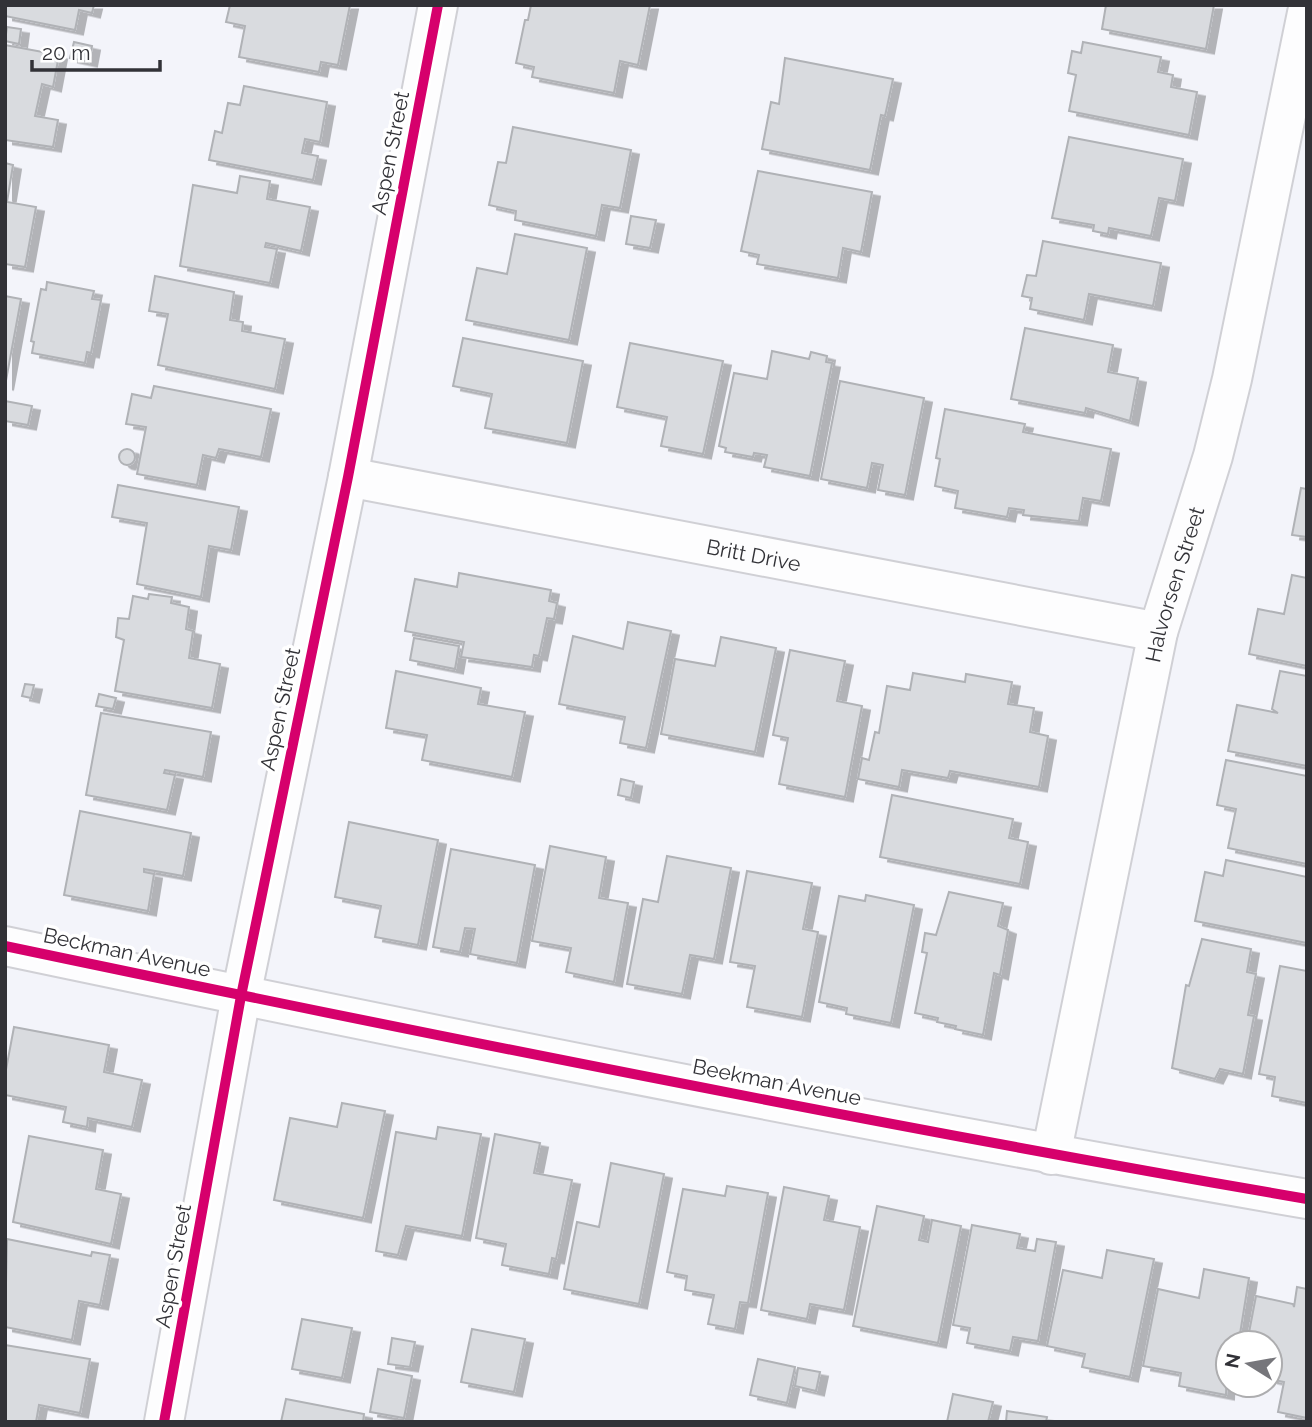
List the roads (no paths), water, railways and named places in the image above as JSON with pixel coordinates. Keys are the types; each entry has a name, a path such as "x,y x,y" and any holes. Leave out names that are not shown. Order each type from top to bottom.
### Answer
{"street":[{"name":"Aspen Street","path":"164,1422 241,996 348,477 438,5"},
{"name":"Halvorsen Street","path":"1051,1155 1158,632 1213,456 1232,379 1307,13"},
{"name":"Britt Drive","path":"348,477 1158,632"},
{"name":"Beckman Avenue","path":"5,946 241,996"},
{"name":"Beekman Avenue","path":"241,996 1051,1155 1307,1199"}]}
